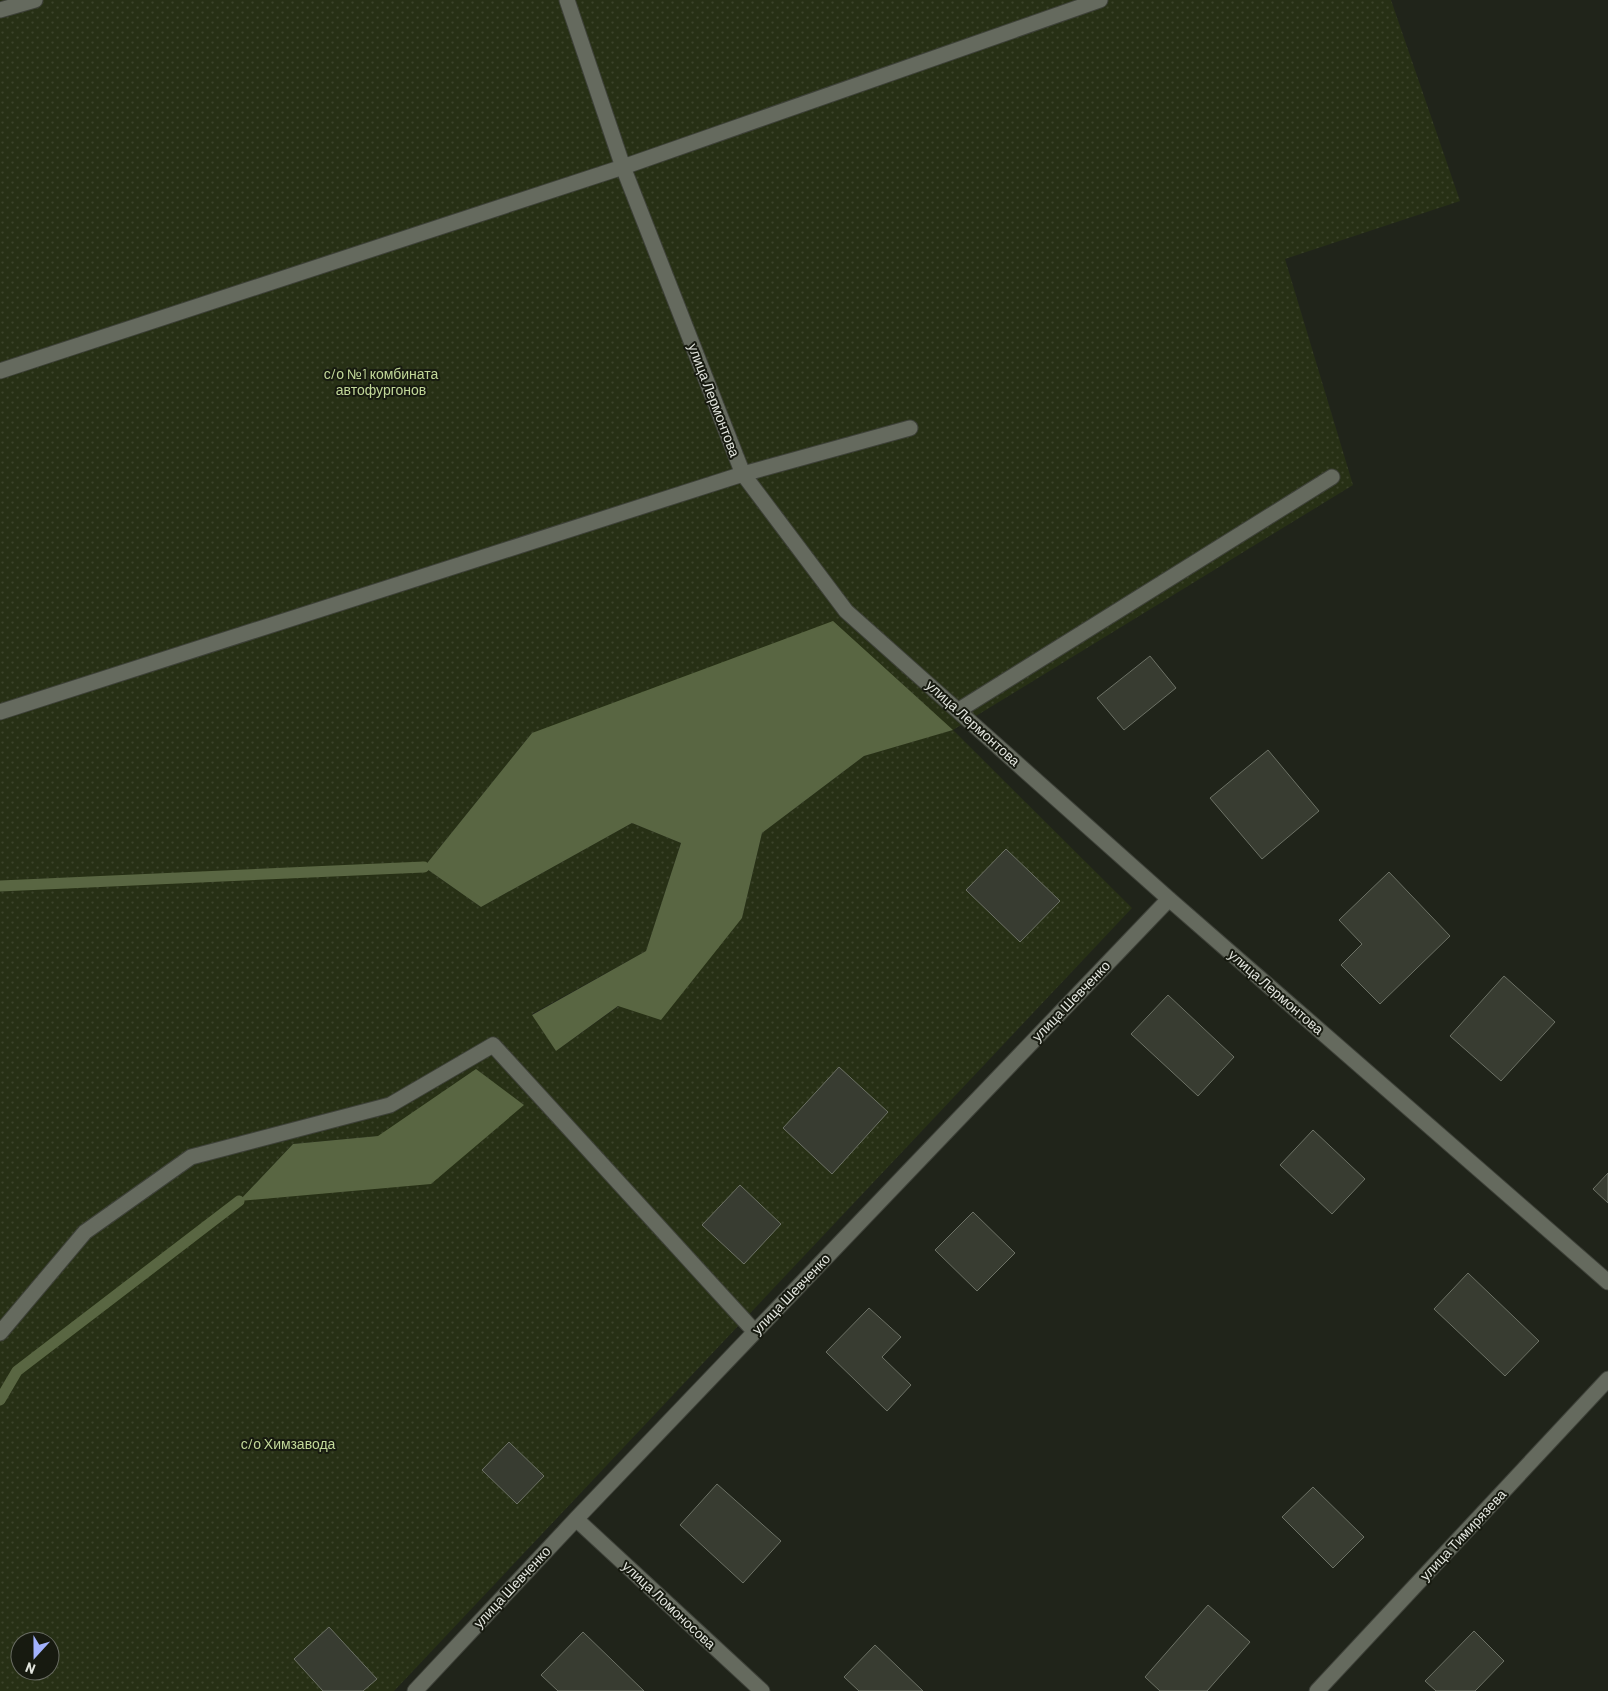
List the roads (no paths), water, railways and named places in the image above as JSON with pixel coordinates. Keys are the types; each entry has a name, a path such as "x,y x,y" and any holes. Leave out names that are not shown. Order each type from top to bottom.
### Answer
{"street":[{"path":"0,10 35,0"},
{"name":"улица Лермонтова","path":"567,0 623,167 744,474 846,611 1169,899 1608,1282"},
{"path":"0,371 623,167 1100,0"},
{"path":"0,712 744,474 910,428"},
{"path":"959,710 1332,477"},
{"name":"улица Шевченко","path":"415,1691 576,1519 1169,899"},
{"path":"0,1332 85,1232 192,1157 390,1105 493,1045 755,1332"},
{"name":"улица Тимирязева","path":"1317,1691 1608,1380"},
{"name":"улица Ломоносова","path":"576,1519 762,1691"}],"waterway":[{"path":"0,886 424,867"},
{"path":"0,1400 17,1371 239,1201"}],"park label":[{"name":"с/о №1 комбината автофургонов","path":"381,382"},
{"name":"с/о Химзавода","path":"288,1444"}]}
